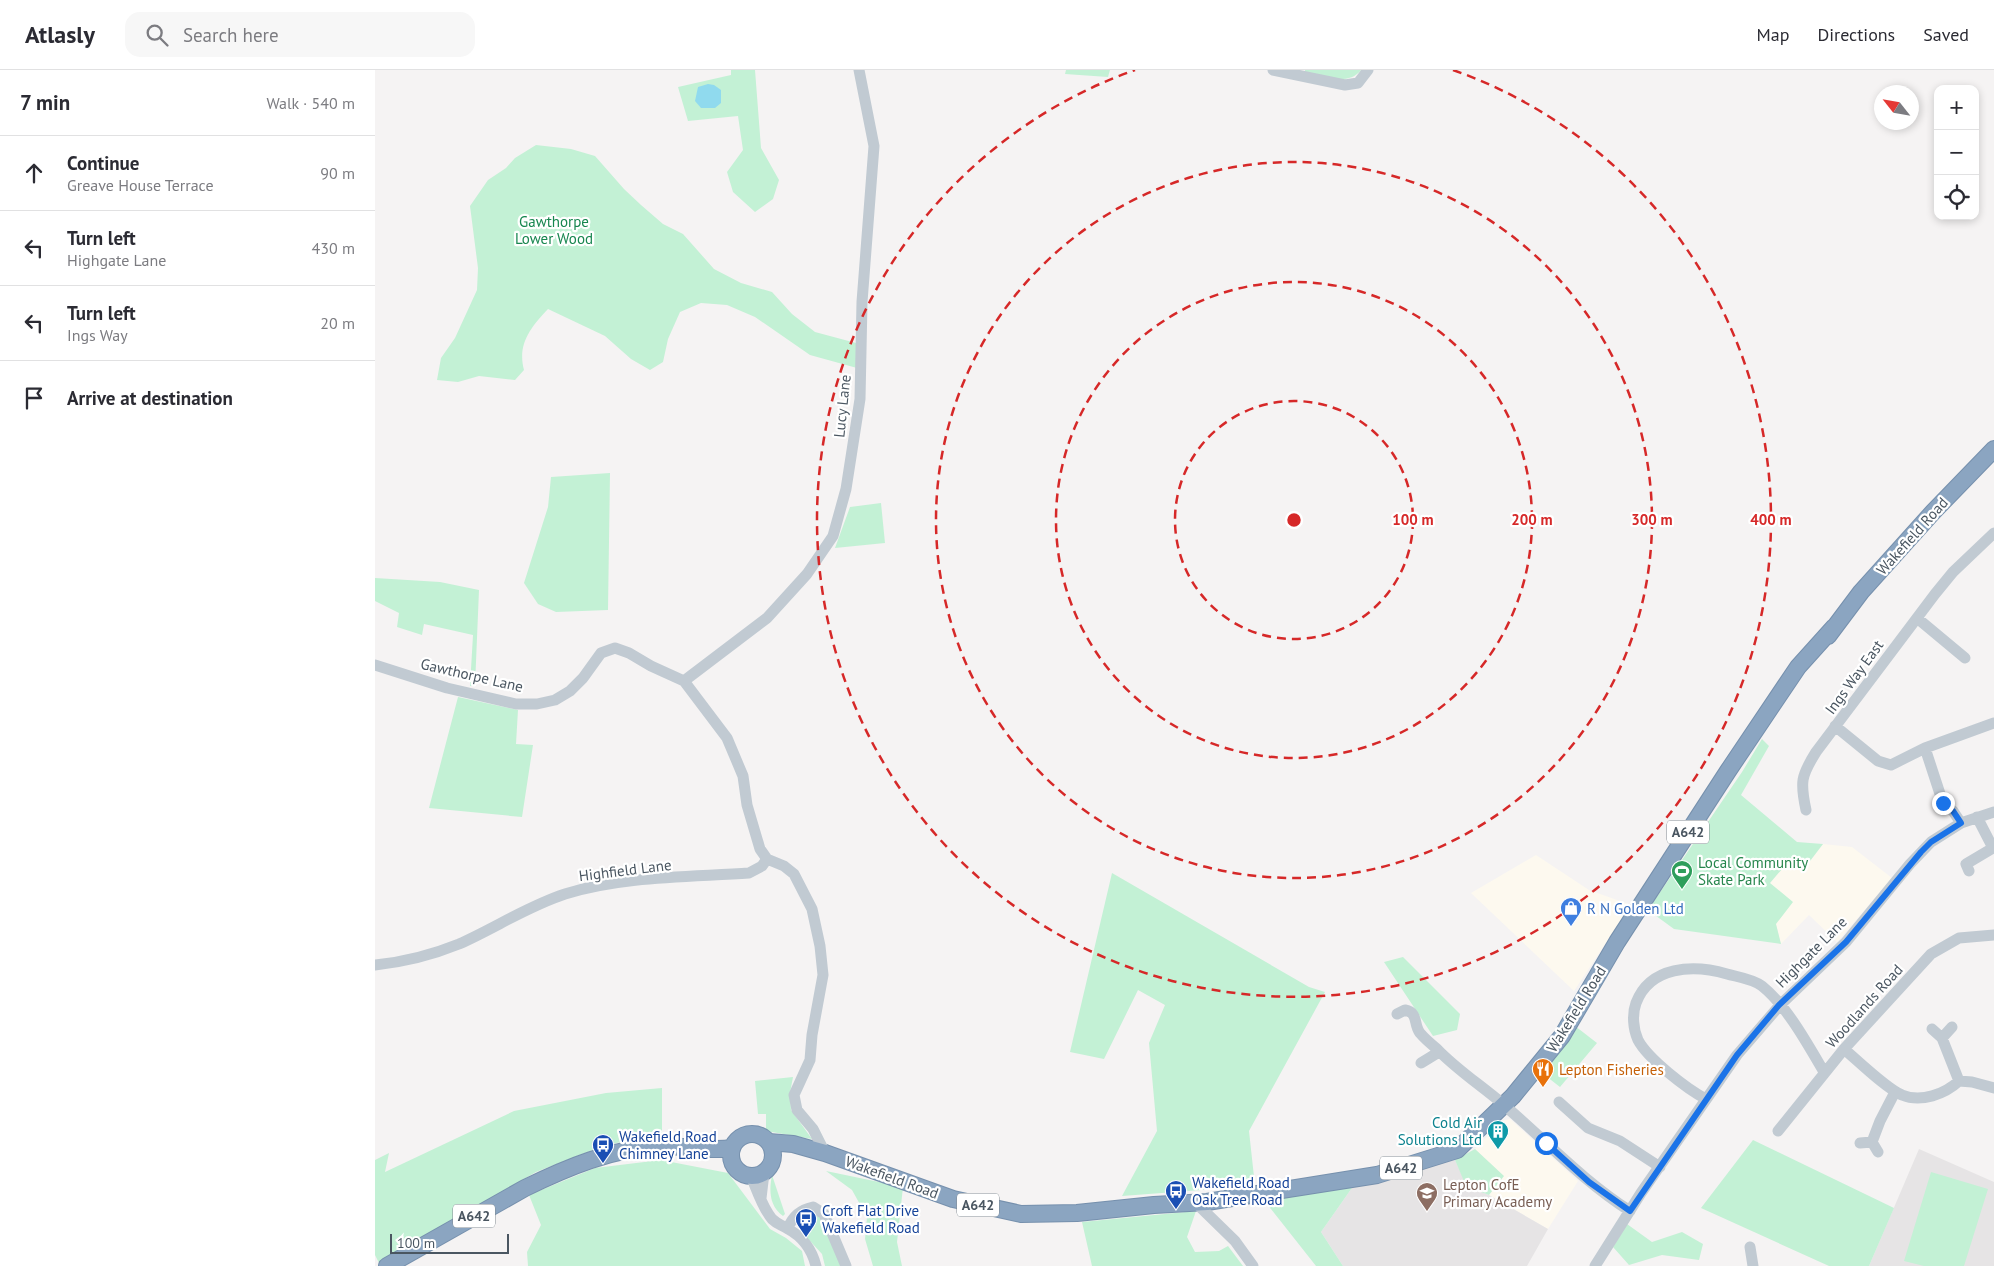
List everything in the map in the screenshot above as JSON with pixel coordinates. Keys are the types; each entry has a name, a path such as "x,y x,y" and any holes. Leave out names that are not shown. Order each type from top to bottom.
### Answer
{"highway":[{"name":"Wakefield Road","path":"733,1148 740,1138 746,1135 758,1135 771,1149 793,1144 953,1199 991,1209 1021,1214 1077,1214 1193,1200 1207,1202 1278,1189 1377,1175 1457,1150 1509,1101 1562,1036 1617,942 1729,771 1861,592 1933,512 1994,449"},
{"name":"A642","path":"387,1266 494,1204 544,1179 607,1155 630,1149 673,1145 699,1149 722,1150 733,1148"},
{"path":"733,1148 731,1159 733,1165"},
{"name":"A642","path":"699,1149 733,1165 744,1174 757,1175"},
{"path":"757,1175 771,1166 771,1149"}],"street":[{"name":"Lucy Lane","path":"684,681 767,618 807,574 833,536 846,488 860,399 862,302 874,146 859,70"},
{"path":"1273,70 1345,85 1358,83 1368,70"},
{"name":"Ings Way East","path":"1994,533 1953,572 1835,726 1885,765 1897,763 1925,748 1994,723"},
{"path":"1917,618 1965,658"},
{"name":"Gawthorpe Lane","path":"375,665 447,688 516,704 537,704 555,700 570,691 583,678 601,653 615,648 629,653 651,666 684,681"},
{"path":"684,681 727,738 743,776 747,805 756,840 767,859 785,866 794,874 812,909 820,946 823,975 811,1035 810,1060 794,1095 797,1110 813,1130 817,1151"},
{"path":"1806,810 1801,789 1803,778 1808,764 1835,726"},
{"path":"1925,748 1943,803 1953,811 1961,823"},
{"name":"Highgate Lane","path":"1595,1266 1641,1193 1737,1055 1779,1005 1846,942 1921,852 1935,839 1961,823 1994,812"},
{"path":"1969,870 1966,864 1993,848 1977,818"},
{"name":"Highfield Lane","path":"375,965 404,961 447,949 538,904 579,890 622,882 749,873 762,866 767,859"},
{"name":"Woodlands Road","path":"1778,1131 1824,1072 1931,954 1959,938 1994,935"},
{"path":"1706,1099 1681,1083 1640,1042 1634,1023 1634,1008 1639,995 1649,982 1659,974 1672,970 1686,969 1718,971 1762,986 1789,1014 1824,1072"},
{"path":"1397,1014 1405,1010 1411,1011 1415,1015 1419,1033 1439,1052 1509,1101 1589,1182 1630,1211"},
{"path":"1943,1038 1952,1027"},
{"path":"1932,1029 1943,1038 1959,1081"},
{"path":"1844,1049 1895,1092 1910,1098 1930,1097 1951,1089 1959,1081 1972,1082 1994,1088"},
{"path":"1421,1063 1439,1052"},
{"path":"1860,1143 1875,1147 1880,1121 1895,1092"},
{"path":"1559,1102 1588,1128 1620,1141 1660,1167"},
{"path":"757,1175 761,1198 770,1217 799,1237 809,1248 816,1266"},
{"path":"1193,1200 1235,1241 1253,1266"},
{"path":"788,1228 794,1217 803,1209 813,1208 824,1214 846,1266"},
{"path":"1750,1247 1753,1266"}],"shaded area":[{"path":"1823,844 1852,847 1892,878 1837,942 1809,915 1781,944 1770,883 1794,855 1807,865"},
{"path":"1536,855 1589,890 1631,905 1574,991 1471,893"},
{"path":"1510,1119 1578,1181 1548,1229 1489,1195 1503,1176 1475,1149 1502,1121"},
{"path":"1919,1149 1994,1182 1994,1266 1869,1266"},
{"name":"Lepton CofE Primary Academy","path":"1455,1160 1467,1186 1489,1195 1548,1229 1527,1266 1343,1266 1321,1232 1354,1185"}],"green space":[{"path":"731,70 755,70 761,148 779,180 773,199 755,212 733,192 727,172 743,150 738,116 688,121 678,87 731,75"},
{"path":"1066,70 1110,70 1108,77 1065,74"},
{"path":"1305,70 1361,70 1349,78 1335,79 1305,72"},
{"name":"Gawthorpe Lower Wood","path":"536,145 571,149 595,156 641,205 663,224 683,234 714,269 741,283 772,292 792,314 815,332 856,343 857,368 810,355 755,317 727,305 701,303 680,312 668,339 663,362 650,370 631,359 605,336 548,309 527,336 522,352 524,370 515,380 479,376 458,382 437,380 441,358 455,338 477,290 478,268 470,206 488,180 506,168 515,158"},
{"path":"610,473 608,610 556,612 538,604 524,583 548,507 551,477"},
{"path":"881,503 885,543 835,548 850,507"},
{"path":"375,578 440,582 479,590 475,686 470,686 473,635 424,624 422,635 397,627 399,613 375,601"},
{"path":"458,697 518,710 516,744 533,745 522,817 429,808"},
{"path":"1762,739 1769,746 1741,795 1797,842 1823,844 1807,865 1794,855 1770,883 1793,902 1776,924 1781,944 1674,929 1648,910 1742,772"},
{"path":"1112,873 1309,987 1325,992 1249,1131 1255,1186 1122,1196 1157,1131 1149,1043 1165,1005 1138,990 1104,1059 1070,1052"},
{"path":"1403,957 1460,1014 1457,1030 1433,1036 1384,962"},
{"path":"1575,1026 1597,1043 1560,1087 1542,1073"},
{"path":"793,1077 790,1093 791,1110 812,1139 766,1131 766,1114 758,1114 755,1081"},
{"path":"662,1088 662,1133 603,1146 536,1172 379,1263 375,1255 375,1160 389,1153 385,1172 514,1111 606,1093"},
{"path":"1753,1140 1894,1208 1869,1266 1829,1266 1701,1208"},
{"path":"1475,1149 1504,1176 1489,1195 1466,1186 1455,1160"},
{"path":"661,1160 728,1173 770,1229 786,1238 802,1251 805,1266 528,1266 527,1252 541,1225 529,1195 595,1168"},
{"path":"826,1171 903,1187 897,1242 902,1266 873,1266 865,1239 867,1217 852,1190"},
{"path":"1931,1172 1988,1189 1964,1266 1924,1266 1904,1261"},
{"path":"772,1175 785,1214 783,1216 778,1212 771,1197"},
{"path":"1354,1185 1321,1232 1343,1266 1316,1266 1263,1199"},
{"path":"1196,1211 1187,1237 1195,1252 1219,1251 1228,1246 1243,1266 1092,1266 1082,1222"},
{"path":"815,1214 820,1218 841,1266 825,1266 822,1254 800,1230 806,1219"},
{"path":"1627,1224 1652,1242 1682,1232 1703,1244 1699,1260 1662,1255 1629,1265 1613,1247"}],"water":[{"path":"708,84 714,85 721,90 721,103 715,108 701,108 695,101 698,87"}],"place":[{"name":"Local Community Skate Park","path":"1682,890"},
{"name":"R N Golden Ltd","path":"1571,927"},
{"name":"Lepton Fisheries","path":"1543,1088"},
{"name":"Cold Air Solutions Ltd","path":"1498,1150"},
{"name":"Wakefield Road Chimney Lane","path":"603,1164"},
{"name":"Wakefield Road Oak Tree Road","path":"1176,1210"},
{"name":"Lepton CofE Primary Academy","path":"1427,1212"},
{"name":"Croft Flat Drive Wakefield Road","path":"806,1238"}],"route":[{"path":"1546,1143 1589,1182 1630,1211 1737,1055 1779,1005 1846,942 1921,852 1931,842 1961,823 1953,811 1943,803"}]}
